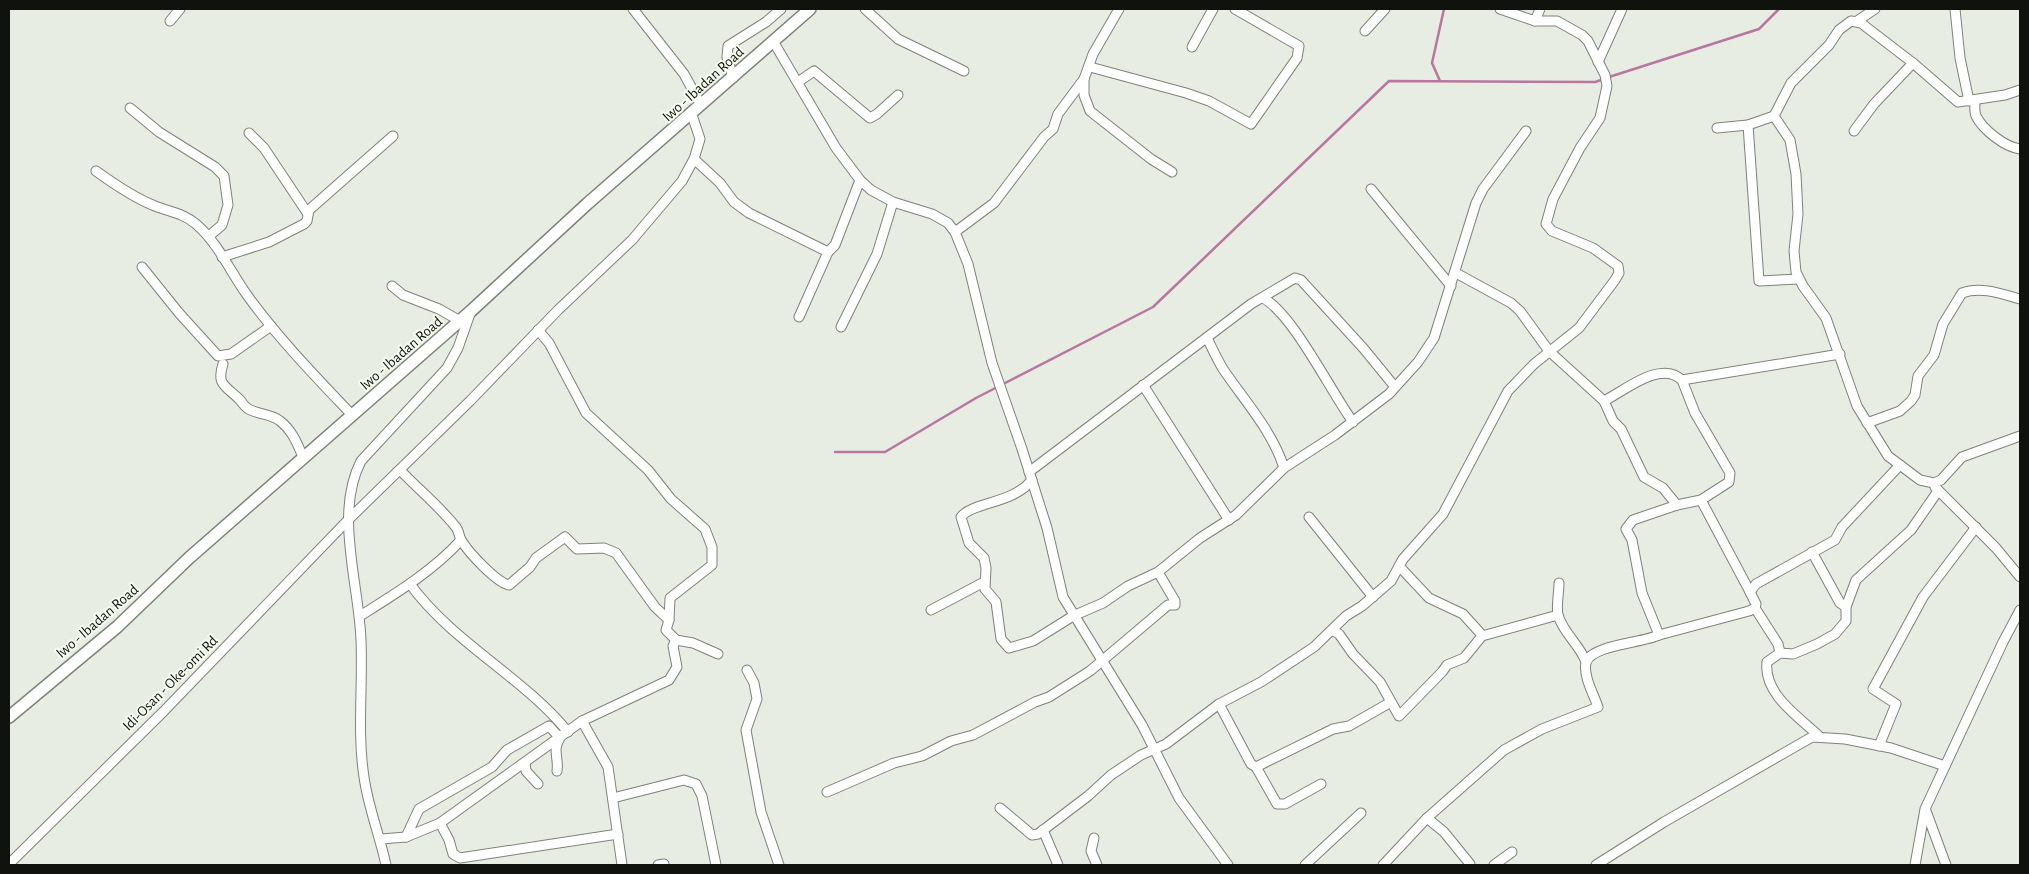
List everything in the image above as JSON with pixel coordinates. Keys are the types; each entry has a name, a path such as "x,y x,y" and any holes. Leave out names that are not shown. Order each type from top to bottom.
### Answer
{"main road":[{"name":"Iwo - Ibadan Road","path":"9,717 117,627 189,558 460,321 588,204 692,115 810,9"}],"street":[{"path":"170,21 180,9"},
{"path":"633,9 684,74 700,106"},
{"path":"733,78 727,57 728,46 766,22 780,9"},
{"path":"865,9 898,39 964,70"},
{"path":"955,232 986,209 1006,188 1044,137 1053,129 1058,114 1084,79 1090,67 1093,54 1119,9"},
{"path":"1192,47 1213,9"},
{"path":"1090,67 1186,92 1209,101 1251,124 1297,58 1298,46 1235,9"},
{"path":"1365,31 1384,9"},
{"path":"1000,808 1032,836 1043,830 1088,796 1111,775 1141,755 1154,751 1218,704 1261,682 1314,646 1346,616 1392,581 1399,566 1443,514 1508,390 1549,351 1579,328 1619,273 1618,266 1608,258 1593,248 1552,231 1546,224 1553,199 1580,148 1600,118 1607,86 1598,62 1588,41 1574,29 1557,22 1535,21 1500,9"},
{"path":"1535,21 1540,9"},
{"path":"1598,62 1622,9"},
{"path":"1717,128 1748,125 1774,116 1791,83 1829,45 1838,30 1845,24 1857,21 1875,9"},
{"path":"1955,9 1960,58 1975,114 1980,122 2006,144 2020,149"},
{"path":"1857,21 1913,63 1958,102 2005,95 2020,90"},
{"path":"773,41 836,148 860,180 871,190 893,202 932,214 948,223 955,232 968,264 992,363 1047,528 1063,597 1142,725 1186,810 1224,863"},
{"path":"1854,131 1874,104 1913,63"},
{"path":"798,82 814,71 870,118 898,95"},
{"path":"1084,79 1084,94 1090,111 1151,160 1172,172"},
{"path":"130,108 159,132 215,167 224,176 228,205 222,225 208,236"},
{"path":"692,115 700,139 694,159 720,183 734,202 748,213 828,252"},
{"path":"1774,116 1790,140 1796,174 1798,214 1794,266 1799,279 1826,318 1857,406 1888,456 1920,480 1931,483 1941,480 1962,457 2020,436"},
{"path":"1748,125 1759,280 1799,279"},
{"path":"1395,387 1364,349 1301,280 1295,278 1263,298 1143,385 1031,476 1024,490 991,504 969,510 961,517 969,543 984,558 986,568 984,582 986,589 996,602 1001,639 1009,648 1033,641 1073,616 1103,603 1128,586 1158,572 1200,538 1229,520 1284,468 1353,422 1395,387 1418,362 1434,338 1456,273 1468,228 1480,196 1526,131"},
{"path":"249,133 264,148 308,214"},
{"path":"222,257 291,233 307,221 309,210 394,136"},
{"name":"Idi-Osan - Oke-omi Rd","path":"9,864 164,711 348,520 538,330 632,240 671,194 694,159"},
{"path":"96,171 139,198 187,217 208,236 271,326 309,371 352,415"},
{"path":"799,317 828,252 835,245 860,180"},
{"path":"1371,189 1451,286"},
{"path":"841,327 877,254 893,202"},
{"path":"142,267 179,313 218,356 231,354 271,326"},
{"path":"1456,273 1511,303 1533,326 1549,351 1604,401 1613,420 1621,429 1644,477 1663,488 1678,505"},
{"path":"392,286 403,295 439,309 460,321"},
{"path":"1867,422 1900,411 1911,401 1915,395 1918,376 1934,355 1943,324 1962,293 1973,290 1992,292 2020,299"},
{"path":"1263,298 1269,301 1294,330 1353,422"},
{"path":"386,865 381,839 364,779 361,751 360,616 348,520 354,475 361,461 447,368 458,348 471,311"},
{"path":"538,330 549,343 586,413 648,470 671,498 705,529 710,537 712,565 670,598 669,620 666,630 676,640 693,643 718,654"},
{"path":"1206,338 1222,367 1260,422 1281,457 1284,468"},
{"path":"1682,380 1840,354"},
{"path":"223,364 220,374 221,381 227,388 247,408 272,415 282,422 292,433 303,457"},
{"path":"1604,401 1626,386 1645,378 1665,374 1674,375 1682,380 1695,413 1730,473 1729,482 1701,500 1678,505 1633,520 1626,529 1632,540 1642,593 1659,636"},
{"path":"1143,385 1229,520"},
{"path":"1750,592 1756,584 1834,540 1842,527 1900,465"},
{"path":"400,470 457,528 461,540 502,583 509,585 530,567 536,558 565,537 577,549 604,548 616,553 655,607 669,620"},
{"path":"1931,483 1976,527 2020,577"},
{"path":"1820,736 1774,694 1766,670 1767,662 1780,653 1793,654 1835,634 1846,621 1846,607 1856,580 1911,530 1938,491"},
{"path":"1701,500 1756,604 1754,608 1778,644 1780,653"},
{"path":"1309,517 1373,597"},
{"path":"1879,746 1896,704 1873,689 1923,597 1976,527"},
{"path":"360,616 410,584 449,553 461,540"},
{"path":"1812,552 1840,604 1846,607"},
{"path":"1399,566 1430,598 1463,614 1482,636"},
{"path":"827,792 894,764 922,756 951,741 973,735 1034,702 1049,697 1102,660 1168,605 1175,605 1175,600 1158,572"},
{"path":"931,610 984,582"},
{"path":"1384,865 1427,818 1504,750 1542,729 1598,707 1588,679 1583,653 1573,642 1558,615 1559,583"},
{"path":"410,584 436,616 550,711 564,735"},
{"path":"1586,662 1590,655 1598,650 1649,640 1754,608"},
{"path":"1915,865 1925,809 2003,642 2020,610"},
{"path":"1332,630 1339,634 1352,654 1380,682 1399,716 1404,713 1447,665 1464,658 1482,636 1558,615"},
{"path":"381,839 406,837 440,824 582,721 669,680 677,667 673,646 676,640"},
{"path":"747,670 754,683 757,699 746,730 762,812 779,865"},
{"path":"1256,767 1333,729 1349,726 1391,702"},
{"path":"1218,704 1251,764 1256,767 1277,804 1285,804 1321,784"},
{"path":"582,721 608,767 622,865"},
{"path":"406,837 419,809 492,767 507,750 549,726 564,735"},
{"path":"557,771 558,764 555,751 564,735"},
{"path":"1596,865 1664,822 1804,741 1820,736 1879,746 1945,766"},
{"path":"524,763 526,770 538,784"},
{"path":"613,798 684,780 696,784 702,796 716,865"},
{"path":"1925,809 1946,865"},
{"path":"1305,865 1361,814"},
{"path":"1427,818 1444,832 1470,864"},
{"path":"440,824 450,840 453,854 460,858 618,834"},
{"path":"1043,830 1058,865"},
{"path":"1094,838 1092,851 1094,864"},
{"path":"1494,865 1512,852"}],"waterway":[{"path":"1440,81 1432,63 1444,9"},
{"path":"1609,77 1759,29 1779,9"},
{"path":"835,452 885,452 976,398 1153,307 1389,81 1595,82 1604,79"}]}
